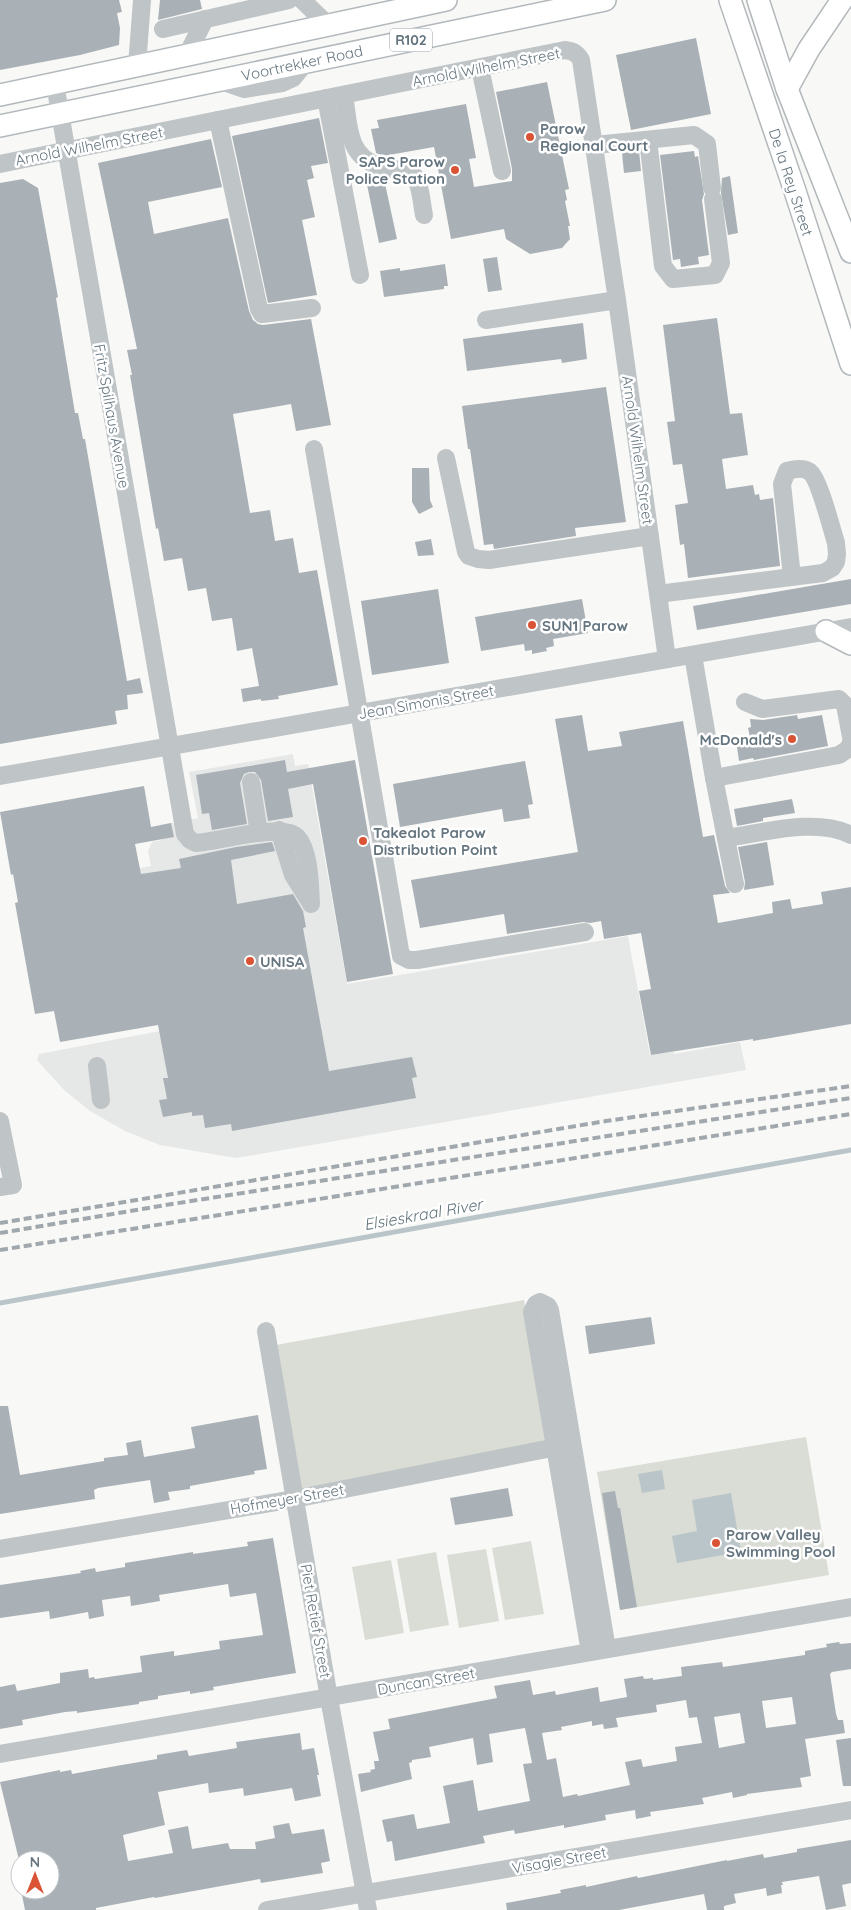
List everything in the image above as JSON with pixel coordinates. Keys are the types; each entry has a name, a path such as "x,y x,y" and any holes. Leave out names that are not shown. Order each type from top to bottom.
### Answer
{"main road":[{"name":"Voortrekker Road","path":"0,95 446,0"},
{"name":"Voortrekker Road","path":"0,126 605,0"},
{"name":"De la Rey Street","path":"730,0 851,364"},
{"name":"De la Rey Street","path":"758,0 787,89 851,252"},
{"path":"787,89 809,49 842,0"},
{"path":"826,631 851,644"}],"street":[{"path":"137,66 142,0"},
{"path":"162,29 289,0"},
{"path":"302,0 328,25"},
{"path":"187,55 205,19"},
{"name":"Arnold Wilhelm Street","path":"0,164 565,50 572,51 578,55 581,60 595,145 667,659"},
{"path":"480,68 502,171"},
{"name":"Fritz Spilhaus Avenue","path":"54,84 185,834 196,843 205,843 259,833"},
{"path":"344,95 351,136 357,153 367,162 380,167 410,170 416,178 424,215"},
{"path":"326,98 360,275"},
{"path":"218,120 259,310 262,314 312,308"},
{"path":"595,145 694,135 706,144 721,263 716,275 673,279 663,266 648,140"},
{"path":"486,320 617,300"},
{"path":"314,449 400,953 409,960 417,960 585,932"},
{"path":"446,458 466,552 473,558 489,560 650,536"},
{"path":"658,594 792,577 823,573 832,568 836,562 836,544 816,480 809,471 803,469 793,469 787,472 782,484 792,577"},
{"name":"Jean Simonis Street","path":"0,776 169,748 851,627"},
{"path":"693,655 714,778 735,884"},
{"path":"744,702 762,709 839,698 845,705 851,737"},
{"path":"714,778 839,755 848,749 851,743"},
{"path":"251,782 259,833 279,830"},
{"path":"726,838 822,826 851,835"},
{"path":"97,1066 101,1100"},
{"path":"0,1121 13,1185 0,1187"},
{"path":"599,1651 567,1515 564,1445 550,1310 548,1306 540,1302 536,1304 532,1312 564,1445 584,1512 599,1651"},
{"name":"Piet Retief Street","path":"266,1331 366,1902"},
{"name":"Hofmeyer Street","path":"0,1549 294,1499 564,1445"},
{"path":"567,1515 584,1512"},
{"name":"Duncan Street","path":"0,1754 851,1607"},
{"name":"Visagie Street","path":"266,1910 366,1902 851,1810"}],"shaded area":[{"name":"UNISA","path":"293,754 295,766 308,764 347,984 628,936 650,1055 674,1052 674,1054 740,1042 746,1070 236,1158 160,1145 125,1131 90,1111 63,1089 37,1060 39,1054 160,1031 140,868 151,866 148,851 152,842 162,840 160,825 198,818 189,772"},
{"path":"524,1300 547,1431 544,1442 301,1489 276,1345"},
{"name":"Parow Valley Swimming Pool","path":"806,1437 829,1575 620,1610 597,1472"},
{"path":"662,1470 665,1489 642,1493 638,1474"},
{"path":"731,1493 741,1552 677,1563 672,1536 697,1531 692,1500"},
{"path":"531,1541 544,1614 505,1620 492,1548"},
{"path":"486,1549 499,1621 459,1628 447,1555"},
{"path":"436,1552 449,1625 410,1632 397,1559"},
{"path":"391,1560 404,1633 365,1640 352,1567"}],"building":[{"path":"0,0 119,0 122,12 117,13 120,28 119,45 80,55 0,70"},
{"path":"160,0 200,0 202,9 158,20"},
{"path":"696,38 711,114 631,130 616,55"},
{"path":"547,82 569,189 565,190 567,200 565,201 570,226 568,226 570,239 562,248 530,254 506,239 504,229 451,239 434,147 383,156 376,153 371,129 379,128 377,120 466,104 476,158 469,159 474,187 512,181 512,169 496,92"},
{"path":"319,118 328,163 311,166 314,178 307,180 315,217 302,220 317,295 268,303 232,136"},
{"path":"211,139 222,187 148,202 154,234 228,218 249,311 253,320 263,325 311,319 331,425 296,431 291,404 233,414 250,513 270,510 275,541 293,538 299,573 317,570 338,685 278,696 279,699 261,701 261,699 243,702 241,689 259,686 252,648 237,651 232,618 212,621 206,588 188,591 182,558 164,561 158,528 156,529 130,375 132,375 127,350 137,349 98,163"},
{"path":"639,151 641,171 624,173 622,153"},
{"path":"694,151 695,157 698,156 704,194 702,200 709,255 698,257 699,264 681,267 680,259 673,260 660,155"},
{"path":"370,174 384,179 397,239 379,243 365,175"},
{"path":"730,176 738,233 728,235 721,193 722,178"},
{"path":"23,179 38,188 58,297 56,298 75,413 78,413 83,439 85,439 127,681 140,678 143,693 127,695 128,709 115,711 117,724 0,744 0,183"},
{"path":"497,257 502,290 488,292 483,259"},
{"path":"445,264 448,286 444,286 444,289 384,297 380,271 400,268 400,271"},
{"path":"717,318 730,414 742,413 748,455 722,459 726,489 753,485 755,495 759,494 760,500 773,498 780,566 688,578 684,544 680,545 675,505 688,503 682,464 673,465 667,422 675,421 663,325"},
{"path":"583,323 587,359 562,363 561,359 467,371 463,339"},
{"path":"606,387 626,522 575,528 576,536 494,549 493,544 484,545 462,406"},
{"path":"412,468 429,468 430,500 433,507 419,514 412,502"},
{"path":"431,539 434,555 418,556 415,542"},
{"path":"851,579 851,604 697,630 693,606"},
{"path":"438,589 449,663 372,675 361,601"},
{"name":"SUN1 Parow","path":"582,599 588,633 553,639 554,646 546,648 547,651 532,654 532,650 525,651 524,644 481,651 475,617"},
{"path":"582,715 588,751 622,746 619,732 683,721 703,837 714,835 725,886 730,893 713,895 718,923 773,913 772,902 790,899 792,909 823,904 821,892 851,887 851,1024 753,1041 753,1039 651,1055 639,991 651,989 641,933 604,939 601,921 507,934 504,914 420,928 411,880 578,852 555,719"},
{"path":"797,715 798,719 822,715 828,746 754,760 753,758 739,761 736,740 750,737 748,728 751,727 750,719 763,720"},
{"path":"285,760 287,772 355,760 393,974 347,982 313,784 288,789 293,817 268,821 261,780 255,772 249,772 244,774 240,783 247,824 212,830 209,813 202,814 196,775"},
{"path":"525,761 533,804 528,805 530,818 504,822 502,809 400,827 393,784"},
{"path":"144,786 151,827 171,823 174,837 135,844 141,874 181,868 179,859 236,847 272,842 275,851 231,860 237,904 293,894 303,911 306,927 303,928 329,1071 412,1057 417,1077 412,1078 416,1098 232,1131 231,1124 205,1128 203,1115 192,1116 192,1112 163,1117 159,1100 167,1099 163,1078 168,1078 158,1025 60,1042 54,1011 35,1014 15,903 18,902 13,874 11,875 0,812"},
{"path":"792,799 795,813 763,818 763,821 737,826 734,809"},
{"path":"767,842 774,885 744,890 745,882 738,847"},
{"path":"651,1317 655,1344 589,1354 585,1326"},
{"path":"0,1406 8,1406 20,1475 104,1461 104,1458 128,1455 126,1443 141,1440 144,1457 195,1448 191,1427 258,1415 267,1469 254,1471 255,1474 190,1486 190,1489 168,1492 170,1500 154,1503 150,1480 98,1488 94,1490 95,1499 0,1514"},
{"path":"508,1488 513,1516 455,1525 450,1498"},
{"path":"615,1491 618,1508 620,1508 637,1607 620,1610 602,1493"},
{"path":"273,1538 296,1673 213,1687 214,1690 190,1694 190,1691 158,1696 158,1699 139,1702 139,1704 77,1713 77,1711 65,1712 22,1720 23,1725 0,1729 0,1687 15,1684 17,1691 60,1683 60,1673 88,1669 89,1678 94,1677 95,1679 142,1672 140,1656 174,1651 174,1656 220,1649 219,1641 263,1635 256,1593 230,1597 228,1584 159,1595 160,1601 131,1606 130,1596 102,1600 104,1616 89,1619 88,1612 50,1619 49,1611 0,1618 0,1585 81,1573 80,1571 95,1568 96,1572 125,1567 125,1563 193,1552 193,1554 248,1546 247,1542"},
{"path":"851,1643 851,1669 830,1674 836,1714 838,1720 843,1720 845,1733 805,1739 811,1776 800,1778 802,1787 747,1794 733,1798 732,1792 702,1798 704,1804 650,1812 651,1816 636,1819 635,1810 605,1815 606,1820 564,1828 564,1825 515,1834 514,1830 483,1836 485,1843 395,1861 392,1841 387,1842 382,1820 414,1814 417,1829 450,1823 443,1786 473,1780 478,1811 530,1801 523,1764 532,1763 525,1728 489,1734 493,1762 477,1765 473,1738 429,1747 431,1757 412,1760 409,1763 412,1779 361,1792 358,1774 371,1772 370,1770 375,1769 374,1761 379,1761 373,1732 390,1729 388,1719 497,1698 494,1686 530,1680 533,1695 555,1691 556,1695 598,1687 600,1702 627,1697 624,1679 643,1676 644,1679 653,1678 653,1680 682,1676 681,1667 722,1662 723,1667 805,1655 805,1651 827,1647 826,1644","holes":["792,1697 796,1724 766,1728 762,1701","686,1700 689,1718 697,1717 702,1743 675,1747 677,1761 643,1767 641,1759 625,1762 630,1785 578,1796 577,1794 563,1797 556,1758 547,1760 542,1733 562,1730 561,1727 592,1721 592,1726 603,1724 604,1729 618,1727 616,1718 657,1712 656,1705","740,1713 745,1743 719,1748 714,1717"]},
{"path":"300,1733 302,1750 314,1748 321,1796 295,1801 292,1788 244,1796 243,1788 209,1793 208,1783 158,1792 165,1825 123,1835 128,1861 173,1853 168,1830 188,1826 192,1849 228,1843 230,1849 256,1849 255,1842 275,1838 273,1826 289,1823 292,1834 324,1829 330,1861 321,1863 323,1873 261,1883 260,1879 154,1897 96,1908 96,1910 25,1910 23,1900 60,1900 60,1850 17,1850 0,1782 60,1770 60,1772 71,1770 72,1774 157,1759 157,1755 187,1750 189,1756 237,1748 236,1742"},
{"path":"851,1738 851,1786 843,1786 836,1740"},
{"path":"851,1840 851,1883 842,1885 846,1906 826,1910 819,1876 782,1882 782,1893 767,1896 766,1888 734,1894 736,1903 724,1906 724,1910 707,1910 704,1894 619,1910 507,1910 506,1903 561,1893 560,1890 586,1885 586,1887 637,1876 638,1878 763,1854 764,1858 797,1852 797,1849"}],"waterway":[{"name":"Elsieskraal River","path":"0,1303 851,1150"}],"railway":[{"path":"0,1223 606,1121 851,1086"},
{"path":"0,1233 172,1204 851,1098"},
{"path":"0,1250 851,1114"}],"place":[{"name":"Parow Regional Court","path":"530,137"},
{"name":"SAPS Parow Police Station","path":"455,170"},
{"name":"SUN1 Parow","path":"532,625"},
{"name":"McDonald's","path":"792,739"},
{"name":"Takealot Parow Distribution Point","path":"363,841"},
{"name":"UNISA","path":"250,961"},
{"name":"Parow Valley Swimming Pool","path":"716,1543"}]}
